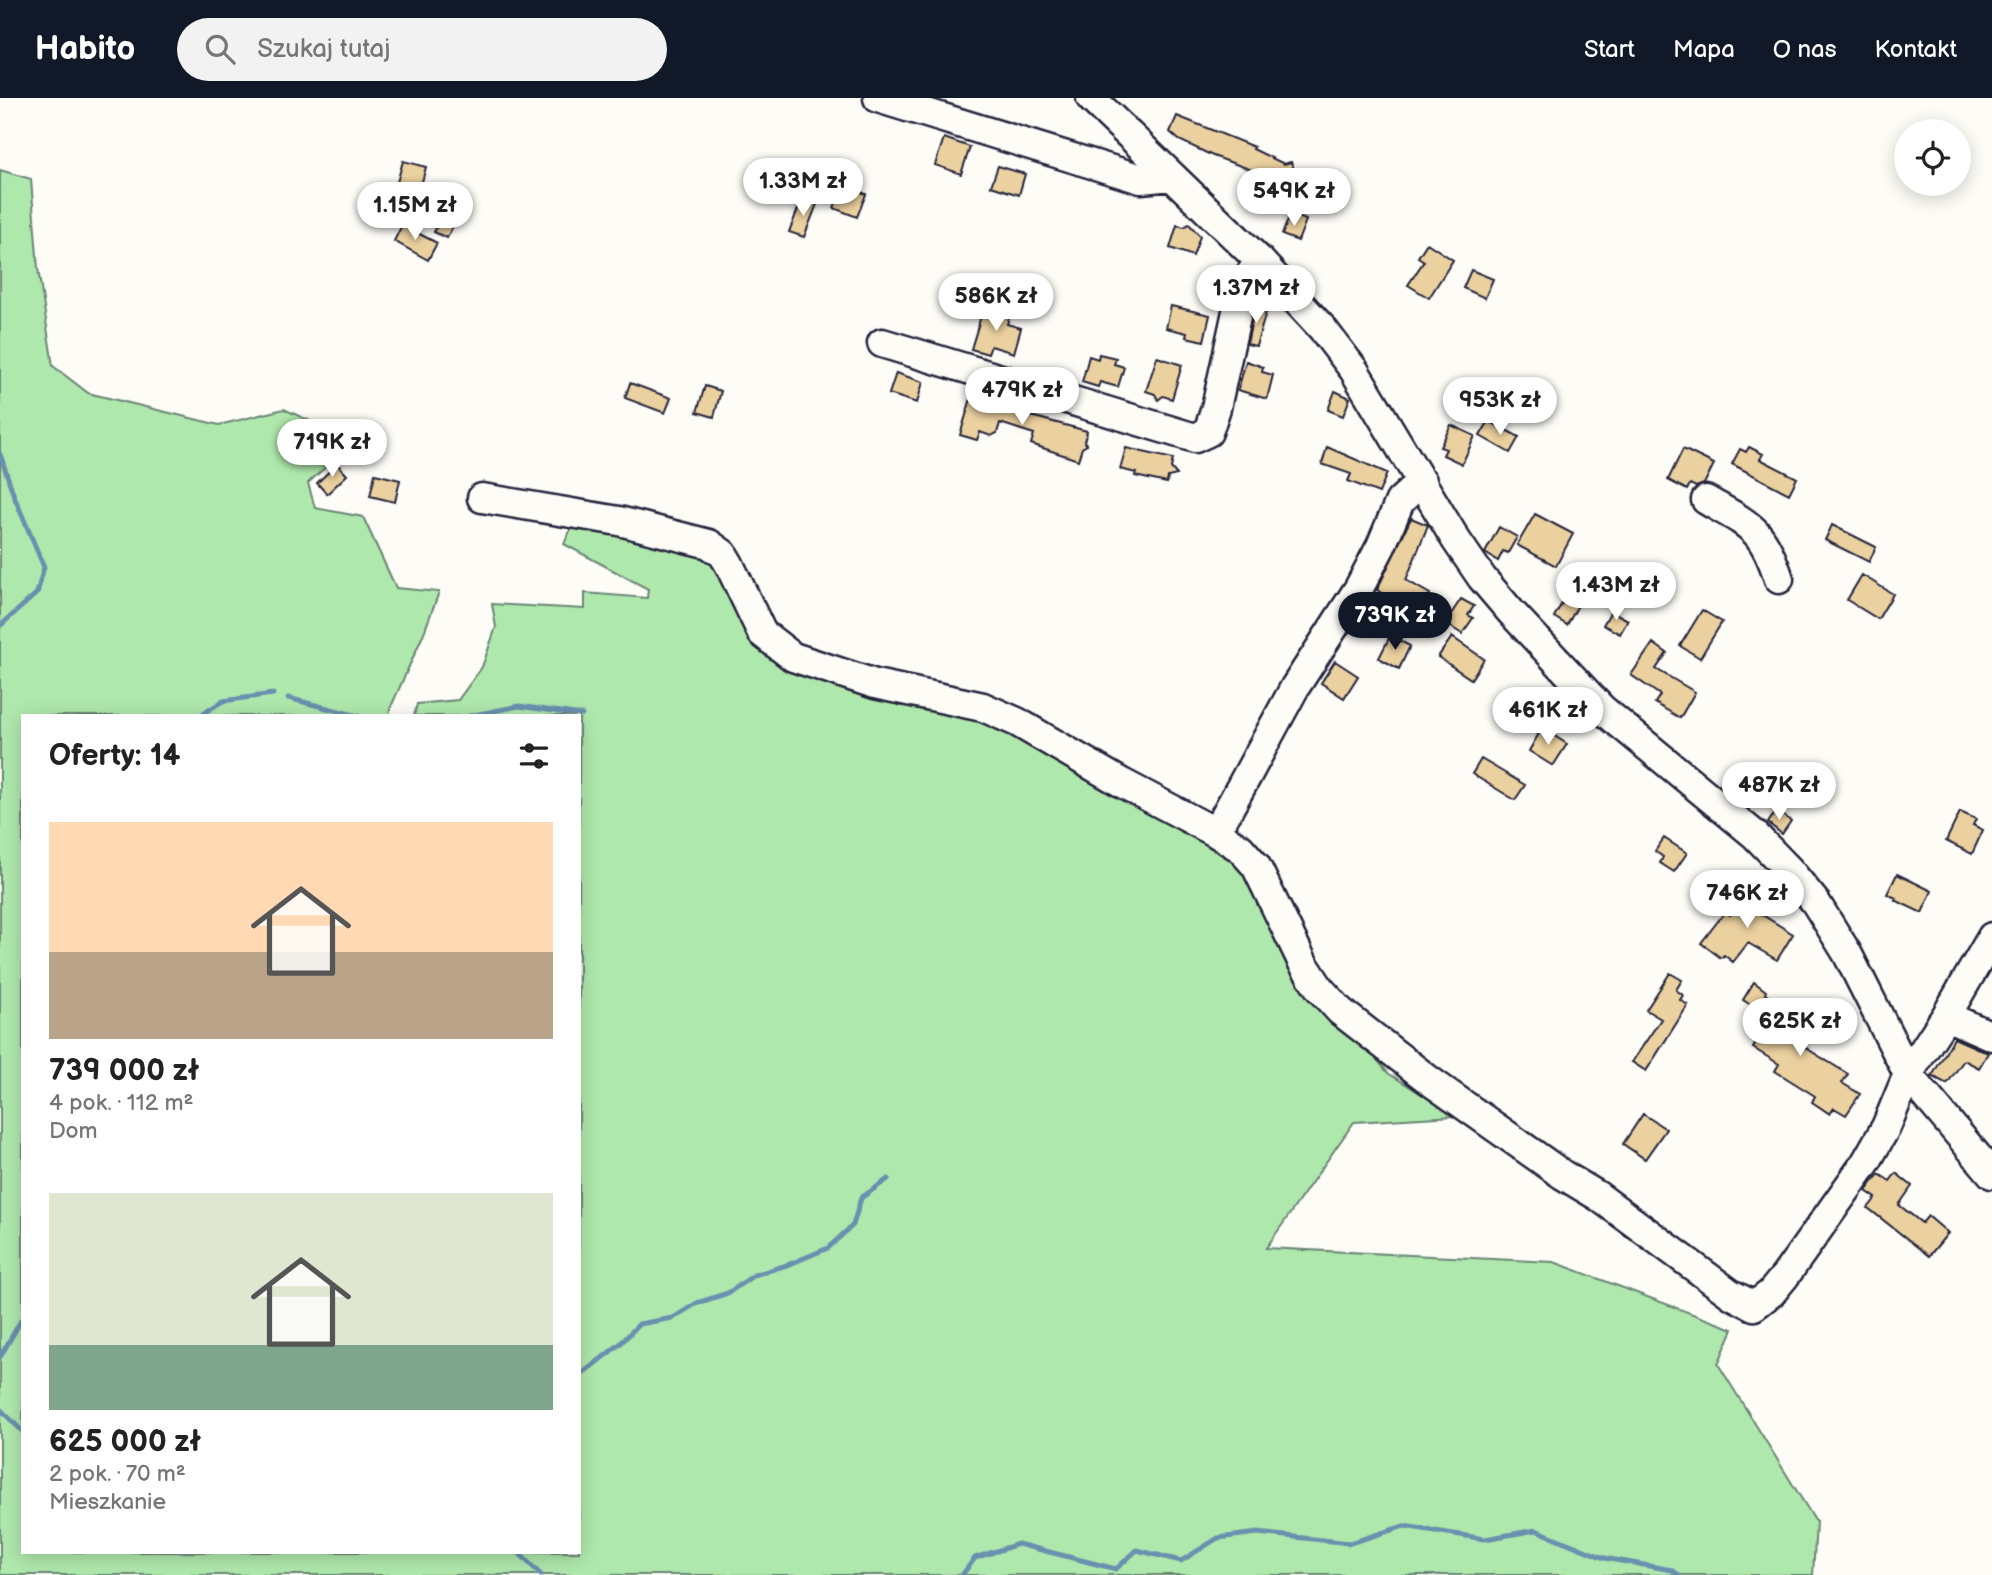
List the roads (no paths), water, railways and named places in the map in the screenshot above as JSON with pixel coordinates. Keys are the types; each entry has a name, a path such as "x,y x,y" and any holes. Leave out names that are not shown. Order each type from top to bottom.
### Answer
{"street":[{"path":"878,98 1141,179 1172,176"},
{"path":"1091,98 1300,302 1354,370 1456,540 1482,578 1558,664 1602,709 1755,835 1798,881 1816,903 1847,953 1908,1074 1992,1174"},
{"path":"882,343 1195,438 1208,432 1216,408 1243,284 1260,261"},
{"path":"1213,831 1238,793 1295,687 1359,588 1400,501 1422,481"},
{"path":"482,498 619,521 709,544 723,554 729,564 762,633 793,657 876,684 983,707 1017,722 1240,848 1256,866 1303,963 1339,1011 1430,1081 1598,1196 1731,1294 1754,1306 1771,1293 1785,1276 1866,1162 1886,1127 1908,1074 1992,937"},
{"path":"1706,500 1754,528 1771,555 1779,579"},
{"path":"1946,1016 1992,1036"}],"waterway":[{"path":"0,454 14,496 44,567 37,593 0,626"},
{"path":"202,714 223,701 273,694"},
{"path":"288,698 350,714"},
{"path":"479,714 519,706 575,714"},
{"path":"581,1374 620,1344 639,1324 673,1318 697,1303 728,1293 754,1275 828,1248 853,1225 861,1198 888,1179"},
{"path":"0,1357 21,1320"},
{"path":"0,1409 21,1430"},
{"path":"962,1575 975,1558 1018,1544 1116,1569 1137,1550 1181,1561 1218,1538 1258,1533 1350,1543 1404,1526 1485,1539 1536,1530 1604,1558 1672,1570 1679,1575"},
{"path":"520,1554 541,1575"}]}
